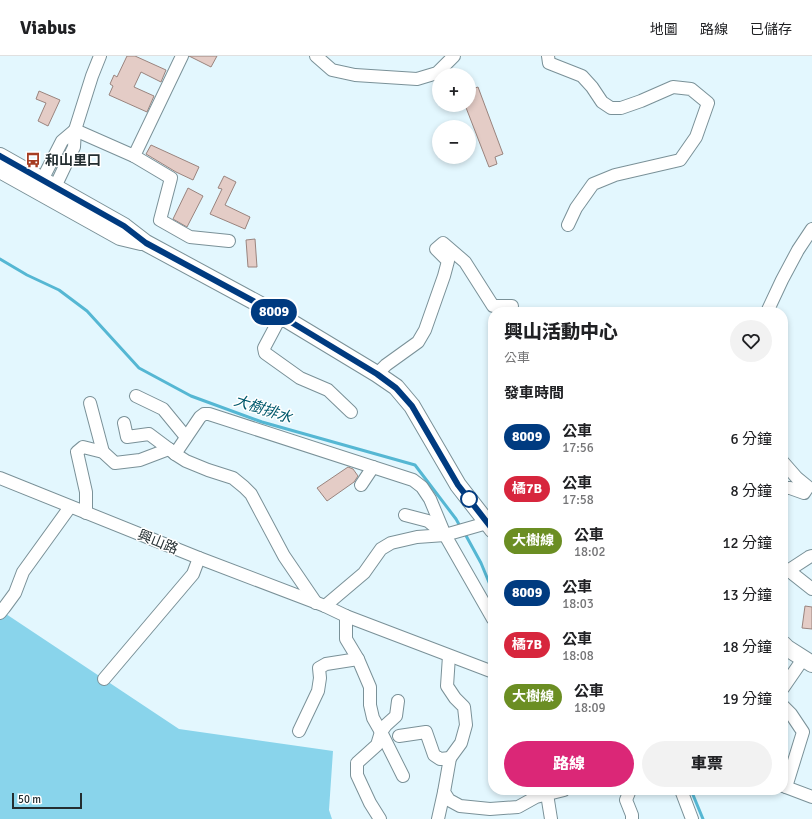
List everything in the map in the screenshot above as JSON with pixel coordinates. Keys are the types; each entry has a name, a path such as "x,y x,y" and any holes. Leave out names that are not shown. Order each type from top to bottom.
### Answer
{"main road":[{"path":"0,156 120,237 146,243 281,316 377,374 396,388 412,406 458,485 486,524"},
{"path":"0,170 47,187"},
{"path":"788,649 807,661"}],"street":[{"path":"47,187 74,147 75,130 100,56"},
{"path":"134,156 182,56"},
{"path":"316,56 332,70 355,75 417,79 437,73 454,56"},
{"path":"548,56 549,63 582,76 592,87 602,102 611,108 621,108 673,87 691,89 708,103 696,137 680,160 615,175 593,184 576,208 568,225"},
{"path":"75,130 134,156 171,178 160,220 190,238 229,241"},
{"path":"769,307 798,250 812,229"},
{"path":"377,374 386,365 418,342 425,330 448,261 436,249 443,243 465,262 493,306 512,306"},
{"path":"281,316 264,348 265,353 300,378 328,390 351,412"},
{"path":"136,396 163,409 186,437"},
{"path":"90,403 103,452"},
{"path":"86,513 86,492 77,452 82,447 103,452 115,463 140,460 172,451 186,437 200,417 204,414 209,414 413,480 422,487 430,499 445,535 488,610"},
{"path":"124,423 127,437 148,434 186,460 233,478 244,487 251,494 284,556 320,605 364,573 381,548 391,543 417,537 445,535 486,524"},
{"path":"361,485 373,467"},
{"path":"788,468 808,487 804,494 788,488"},
{"name":"興山路","path":"0,478 198,558 488,670"},
{"path":"0,613 15,593 23,572 70,507"},
{"path":"405,514 428,521 445,535"},
{"path":"788,571 809,556 812,556"},
{"path":"104,679 193,574 198,558"},
{"path":"788,573 812,589"},
{"path":"346,616 346,639 358,659 370,687 370,705 373,718 403,776"},
{"path":"438,819 450,758 461,743 466,725 464,707 455,698 447,686 449,656"},
{"path":"299,731 318,691 320,678 319,668 326,664 358,659"},
{"path":"788,682 807,661"},
{"path":"380,819 370,803 357,776 357,764 377,745 381,732 396,716 398,701"},
{"path":"788,711 803,732 788,775"},
{"path":"399,736 426,732 434,755 440,759 450,758"},
{"path":"788,788 812,797"},
{"path":"444,792 449,800 460,806 516,813 538,795"},
{"path":"539,795 551,819"},
{"path":"628,795 626,800 632,815 632,819"},
{"path":"683,795 692,819"}],"shaded area":[{"path":"0,610 179,729 333,751 329,810 332,819 0,819"}],"building":[{"path":"127,56 135,56 166,70 161,82 141,72 134,87 154,96 147,112 109,95 113,86 110,84 114,75 117,77"},
{"path":"189,56 217,56 211,67"},
{"path":"478,87 503,154 495,157 497,164 489,167 476,133 476,120 471,120 468,112 476,112 476,88"},
{"path":"39,91 60,100 48,126 38,121 46,103 36,99"},
{"path":"151,145 199,167 193,180 176,172 146,154"},
{"path":"224,176 236,182 225,205 250,217 245,229 210,214 222,189 218,188"},
{"path":"188,188 203,196 187,227 173,219"},
{"path":"255,239 257,267 248,267 246,240"},
{"path":"348,467 353,469 358,476 354,482 327,501 317,488"},
{"path":"805,606 812,607 812,629 802,628"}],"waterway":[{"name":"大樹排水","path":"0,259 27,275 59,290 87,311 139,368 191,396 262,422 415,465 456,519 461,528"},
{"name":"大樹排水","path":"464,532 481,563 488,580"},
{"name":"大樹排水","path":"693,795 703,819"}],"bus line":[{"name":"8009","path":"0,156 124,226 146,243 281,316 377,374 396,388 412,406 458,485 488,524"}],"place":[{"name":"和山里口","path":"33,160"}]}
